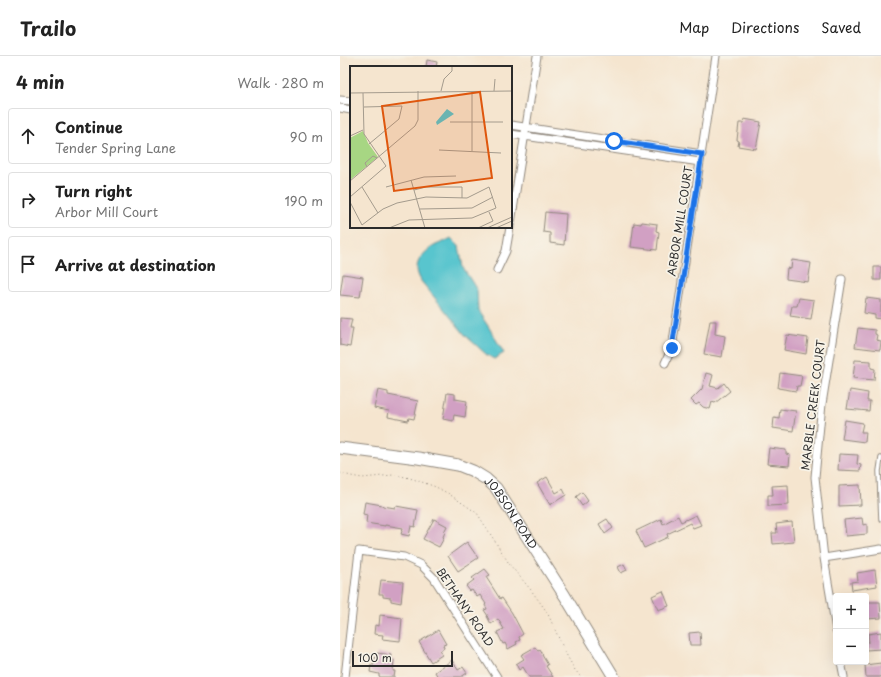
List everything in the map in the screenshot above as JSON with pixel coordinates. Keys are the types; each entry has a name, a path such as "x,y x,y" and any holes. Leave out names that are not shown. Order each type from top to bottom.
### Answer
{"street":[{"path":"512,216 537,56"},
{"name":"ARBOR MILL COURT","path":"665,363 672,348 716,56"},
{"path":"340,100 350,101"},
{"path":"340,108 350,110"},
{"path":"512,125 702,154"},
{"path":"512,134 700,162"},
{"path":"497,270 506,251 510,228"},
{"name":"MARBLE CREEK COURT","path":"836,629 824,558 816,477 822,404 842,279"},
{"name":"JOBSON ROAD","path":"340,448 458,464 486,479 496,488 565,596 614,677"},
{"path":"824,558 881,549"},
{"name":"BETHANY ROAD","path":"346,677 359,551 404,558 421,564 434,578 497,677"},
{"path":"842,665 844,677"}],"lane":[{"path":"881,458 879,471 881,519"}],"path":[{"path":"340,473 362,478 393,475 406,477 436,487 477,513 510,565 547,612 566,654 575,670 581,677"}],"water":[{"path":"451,238 459,246 463,268 477,290 478,311 504,353 494,359 487,355 466,336 421,281 418,275 417,264 426,251"}],"building":[{"path":"427,60 437,62 436,66 426,66"},
{"path":"744,119 761,122 756,149 738,146 739,141 737,140 739,123 743,123"},
{"path":"545,212 566,214 564,245 550,243 550,233 543,232"},
{"path":"642,222 657,224 656,231 659,232 657,250 631,247 634,223 641,224"},
{"path":"792,260 811,263 808,282 786,279 787,268 791,269"},
{"path":"874,267 881,267 881,280 874,280"},
{"path":"343,274 363,277 360,297 340,295"},
{"path":"799,298 814,300 811,319 790,316 792,306 797,306"},
{"path":"866,298 881,300 881,319 875,318 875,315 864,313"},
{"path":"340,318 352,319 350,328 353,328 350,347 340,345"},
{"path":"710,321 716,321 715,334 725,336 722,357 704,354"},
{"path":"858,328 875,330 875,334 877,335 876,340 881,341 880,350 855,347"},
{"path":"787,335 808,338 806,354 784,350"},
{"path":"855,360 871,361 871,368 875,369 874,380 853,378"},
{"path":"706,373 713,375 710,386 718,388 724,383 730,391 715,403 712,402 710,409 703,407 699,403 696,405 691,400 702,389"},
{"path":"780,373 802,376 800,386 797,386 796,391 778,388"},
{"path":"378,390 388,392 388,395 418,401 414,419 409,418 408,421 388,417 389,411 374,408"},
{"path":"850,390 868,393 867,401 870,401 869,411 847,409"},
{"path":"447,393 455,394 455,399 467,401 465,417 454,415 453,421 443,419"},
{"path":"780,409 796,411 793,431 773,428 774,417 779,418"},
{"path":"845,420 863,423 861,432 866,432 865,442 842,439"},
{"path":"769,448 786,450 786,454 790,455 789,466 767,464"},
{"path":"839,454 858,455 857,464 861,465 860,471 838,470"},
{"path":"547,477 556,493 563,489 566,495 550,505 537,483"},
{"path":"788,485 789,505 768,506 768,495 773,495 772,486"},
{"path":"860,485 861,505 839,506 839,486"},
{"path":"582,492 588,501 582,506 576,497"},
{"path":"365,502 395,508 396,506 418,510 415,527 411,526 409,536 401,534 403,528 366,523 367,515 363,514"},
{"path":"696,515 701,525 693,528 690,523 667,534 668,537 644,548 636,531 661,519 663,524 678,516 681,522"},
{"path":"862,518 863,525 867,524 867,534 846,536 844,520"},
{"path":"434,519 447,526 444,532 444,538 439,547 423,539"},
{"path":"607,519 613,528 605,534 599,524"},
{"path":"792,522 794,542 773,544 772,533 777,533 776,524"},
{"path":"467,542 478,558 458,571 448,556"},
{"path":"624,564 627,570 621,573 618,567"},
{"path":"485,569 490,575 486,577 500,599 502,598 512,613 523,634 519,637 520,640 516,642 517,644 508,649 505,643 503,644 497,632 504,629 498,619 491,624 484,610 487,609 486,604 480,595 477,597 472,590 470,591 466,586 474,580 472,578"},
{"path":"875,570 877,586 852,590 851,582 858,581 857,573"},
{"path":"381,580 403,582 401,603 391,601 391,598 383,597 383,594 379,594"},
{"path":"663,591 669,606 658,610 652,596"},
{"path":"869,602 880,602 881,618 869,619"},
{"path":"380,615 402,618 400,641 382,639 383,635 374,634 375,625 379,626"},
{"path":"438,630 446,644 443,645 444,648 440,651 442,655 431,662 419,642"},
{"path":"700,632 701,645 690,645 689,633"},
{"path":"881,632 881,649 869,650 869,634"},
{"path":"535,647 538,651 540,650 543,655 548,665 546,666 553,677 529,677 523,667 519,670 516,664 524,659 521,655"},
{"path":"377,653 391,655 390,660 394,660 394,677 379,677 379,674 370,672 371,665 374,665"},
{"path":"452,660 458,670 463,667 467,673 461,677 438,677 435,672"},
{"path":"881,663 881,677 866,677 865,665"}],"route":[{"path":"614,141 702,154 672,348"}]}
